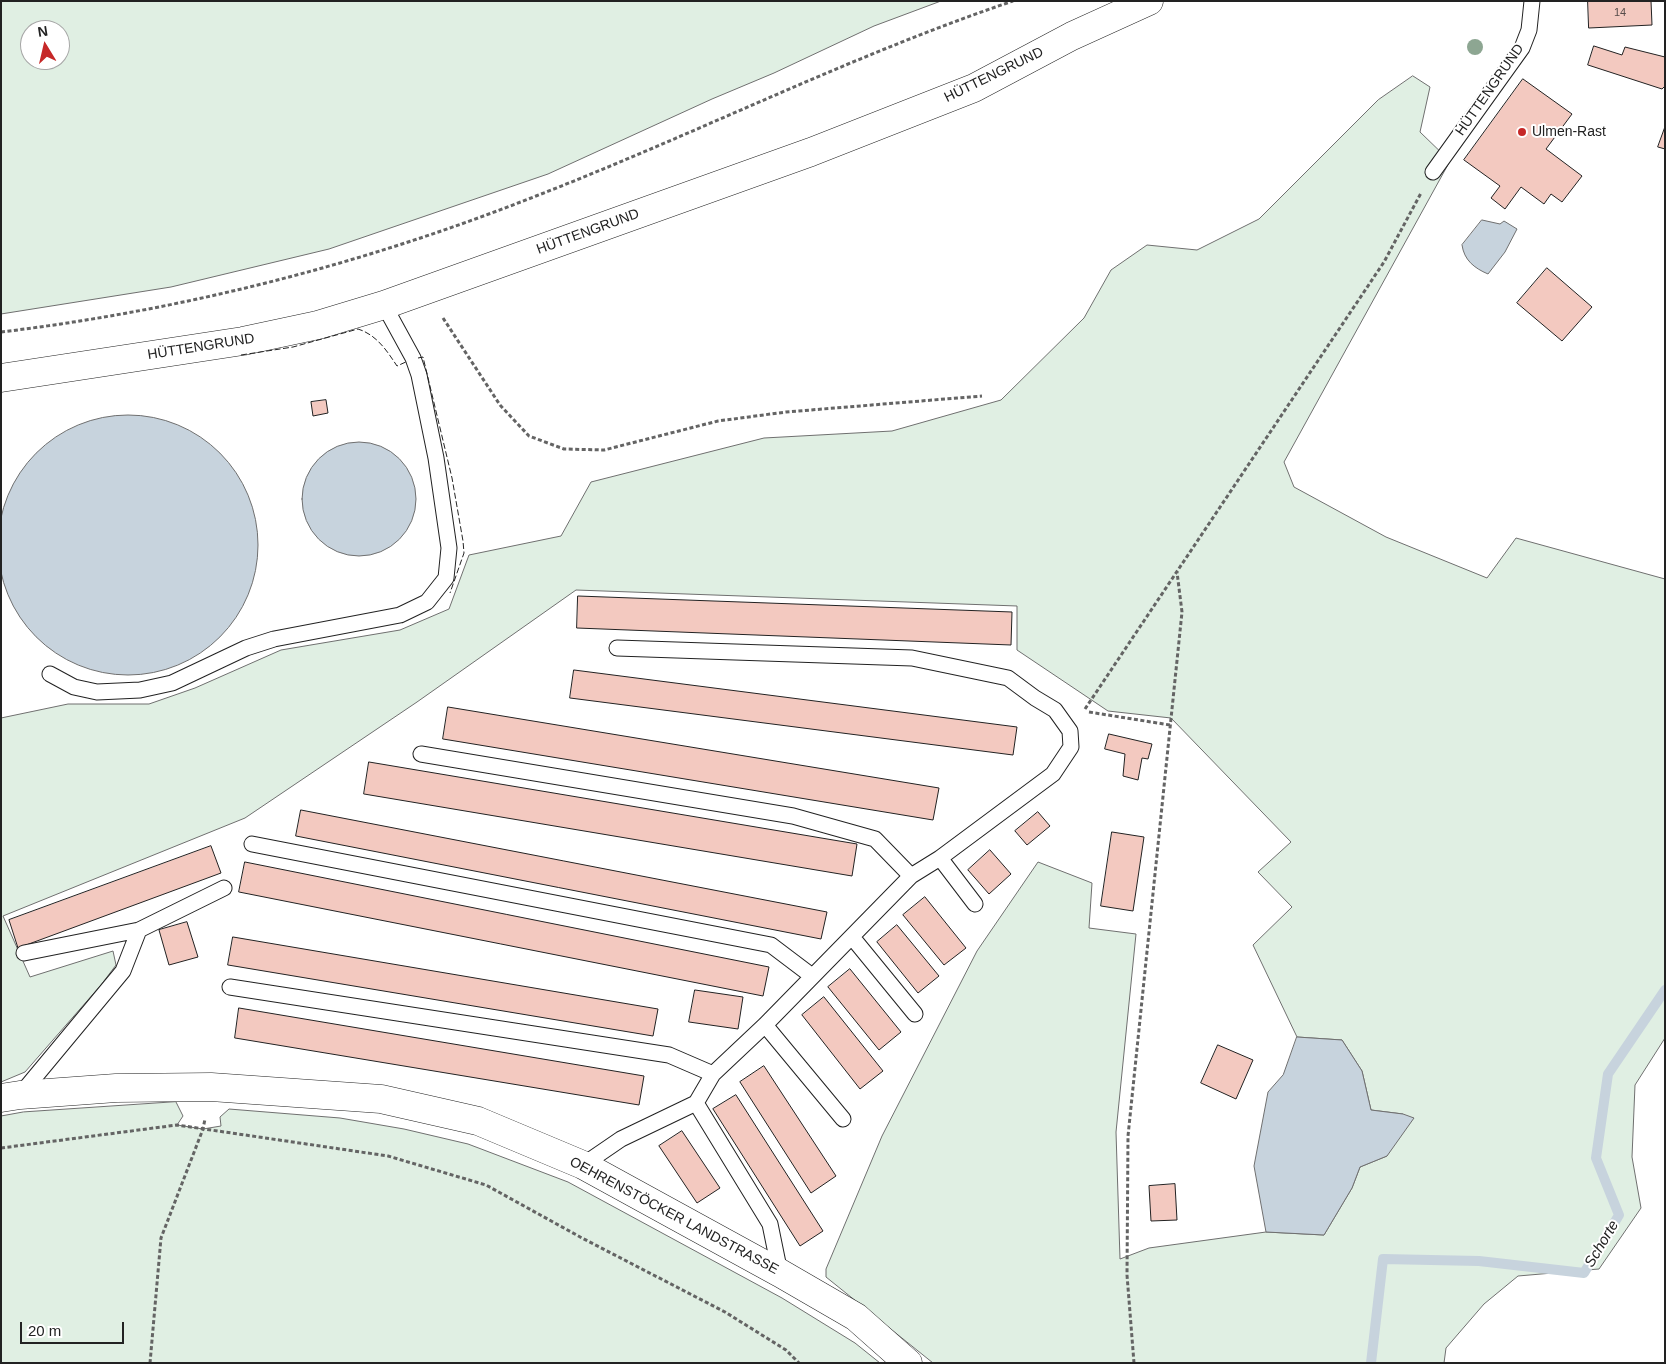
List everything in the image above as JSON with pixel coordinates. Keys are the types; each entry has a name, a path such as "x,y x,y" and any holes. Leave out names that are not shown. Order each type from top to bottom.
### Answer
{"street":[{"name":"HÜTTENGRUND","path":"1,378 243,341 318,325 384,306 811,152 974,88 1072,36 1149,1"},
{"name":"OEHRENSTÖCKER LANDSTRASSE","path":"11,1096 116,1088 211,1086 381,1099 478,1121 583,1165 780,1273 856,1318 908,1363"}],"lane":[{"name":"HÜTTENGRUND","path":"1432,172 1522,48 1529,30 1532,1"},
{"path":"50,674 74,687 97,692 140,690 172,683 246,648 274,639 400,615 427,602 446,578 449,548 436,458 419,375 384,306"},
{"path":"583,1165 621,1139 696,1103 713,1074 911,876 940,858 1053,774 1070,747 1070,731 1055,710 1008,678 912,658 617,648"},
{"path":"421,754 793,816 875,840 911,876"},
{"path":"252,844 771,945 812,976"},
{"path":"940,858 975,904"},
{"path":"24,953 139,930 224,888"},
{"path":"11,1096 123,971 139,930"},
{"path":"852,937 915,1014"},
{"path":"230,988 669,1055 713,1074"},
{"path":"764,1025 844,1120"},
{"path":"696,1103 770,1224 780,1273"}],"path":[{"path":"1,332 141,311 304,274 389,249 535,196 866,57 974,14 1013,1"},
{"path":"1170,725 1083,712 1384,262 1432,172"},
{"path":"425,290 500,405 530,436 564,448 604,450 718,421 786,412 982,396"},
{"path":"1134,1363 1127,1275 1128,1136 1182,612 1177,572"},
{"path":"150,1363 161,1238 204,1129 211,1086"},
{"path":"1,1148 176,1124 388,1156 486,1185 582,1238 725,1312 786,1350 799,1363"}],"green space":[{"path":"1,1 941,1 874,26 548,174 329,249 171,287 1,314"},
{"path":"1413,76 1430,87 1420,132 1450,161 1284,462 1294,487 1386,537 1487,578 1516,538 1665,579 1665,1038 1635,1085 1632,1157 1641,1208 1599,1269 1518,1276 1484,1304 1446,1348 1444,1363 933,1363 826,1277 826,1269 882,1136 977,951 1038,862 1092,883 1089,928 1136,934 1116,1132 1120,1259 1149,1248 1266,1232 1324,1235 1352,1188 1360,1167 1387,1156 1403,1114 1371,1110 1362,1071 1342,1040 1297,1037 1253,945 1292,907 1258,872 1291,842 1171,718 1108,711 1017,650 1017,606 576,590 417,702 245,818 3,916 30,977 113,951 116,965 101,985 25,1072 1,1082 1,718 68,704 149,704 195,688 281,650 400,630 449,609 469,555 561,536 591,482 764,438 892,431 1001,400 1084,318 1111,270 1147,245 1197,250 1259,219 1378,100"},
{"path":"176,1102 183,1116 177,1125 203,1129 221,1126 220,1117 229,1109 340,1118 404,1129 468,1144 568,1182 782,1298 855,1343 880,1363 1,1363 1,1116 23,1112"}],"shaded area":[{"path":"1482,220 1500,224 1504,221 1517,229 1505,252 1488,274 1470,263 1462,245"},
{"path":"128,415 153,417 178,425 200,437 220,453 236,473 248,495 256,520 258,545 256,570 248,595 236,617 220,637 200,653 178,665 153,673 128,675 103,673 78,665 56,653 36,637 20,617 8,595 0,570 -2,545 0,520 8,495 20,473 36,453 56,437 78,425 103,417"},
{"path":"359,442 381,446 399,459 412,477 416,499 412,521 399,539 381,552 359,556 337,552 319,539 306,521 302,499 306,477 319,459 337,446"},
{"path":"1297,1037 1342,1040 1362,1071 1371,1110 1403,1114 1414,1118 1387,1156 1360,1167 1352,1188 1324,1235 1266,1232 1254,1166 1268,1092 1283,1075"}],"building":[{"path":"1588,1 1651,1 1652,25 1589,28"},
{"path":"1594,46 1622,55 1625,47 1665,57 1665,86 1662,89 1588,65"},
{"name":"Ulmen-Rast","path":"1523,79 1572,114 1546,149 1582,176 1562,202 1551,194 1544,204 1521,187 1505,209 1491,198 1500,186 1464,160"},
{"path":"1665,127 1665,149 1658,147"},
{"path":"1547,268 1592,307 1562,341 1517,303"},
{"path":"326,400 328,413 313,416 311,402"},
{"path":"578,596 1012,612 1011,645 577,628"},
{"path":"574,670 1017,727 1013,755 570,698"},
{"path":"448,707 939,788 933,820 443,739"},
{"path":"1109,734 1152,744 1148,759 1142,758 1138,780 1123,776 1125,754 1105,749"},
{"path":"369,762 857,844 852,876 364,794"},
{"path":"301,810 827,912 821,939 296,836"},
{"path":"1038,812 1050,826 1027,845 1015,831"},
{"path":"1112,832 1144,837 1133,911 1101,906"},
{"path":"211,846 221,873 18,948 9,920"},
{"path":"990,850 1011,874 989,894 968,870"},
{"path":"245,862 769,967 763,996 239,892"},
{"path":"925,897 966,948 944,965 903,915"},
{"path":"187,922 198,957 169,965 159,930"},
{"path":"897,925 939,976 918,993 877,942"},
{"path":"233,937 658,1009 653,1036 228,965"},
{"path":"850,969 901,1032 879,1050 828,987"},
{"path":"695,990 743,997 738,1029 689,1022"},
{"path":"824,997 883,1071 860,1089 802,1015"},
{"path":"239,1008 644,1076 639,1105 235,1038"},
{"path":"1218,1045 1253,1060 1236,1099 1201,1083"},
{"path":"764,1066 836,1176 811,1193 740,1082"},
{"path":"736,1095 823,1231 800,1246 713,1109"},
{"path":"682,1131 720,1188 697,1203 659,1146"},
{"path":"1175,1184 1177,1220 1151,1221 1149,1186"}],"waterway":[{"name":"Schorte","path":"1371,1363 1383,1259 1479,1261 1584,1273 1619,1215 1596,1158 1608,1074 1665,990"}],"fence":[{"path":"241,355 293,347 358,329 376,339 397,366 408,361"},
{"path":"418,358 423,357 452,478 463,541 464,553 450,593"}],"place":[{"name":"Ulmen-Rast","path":"1522,132"}]}
